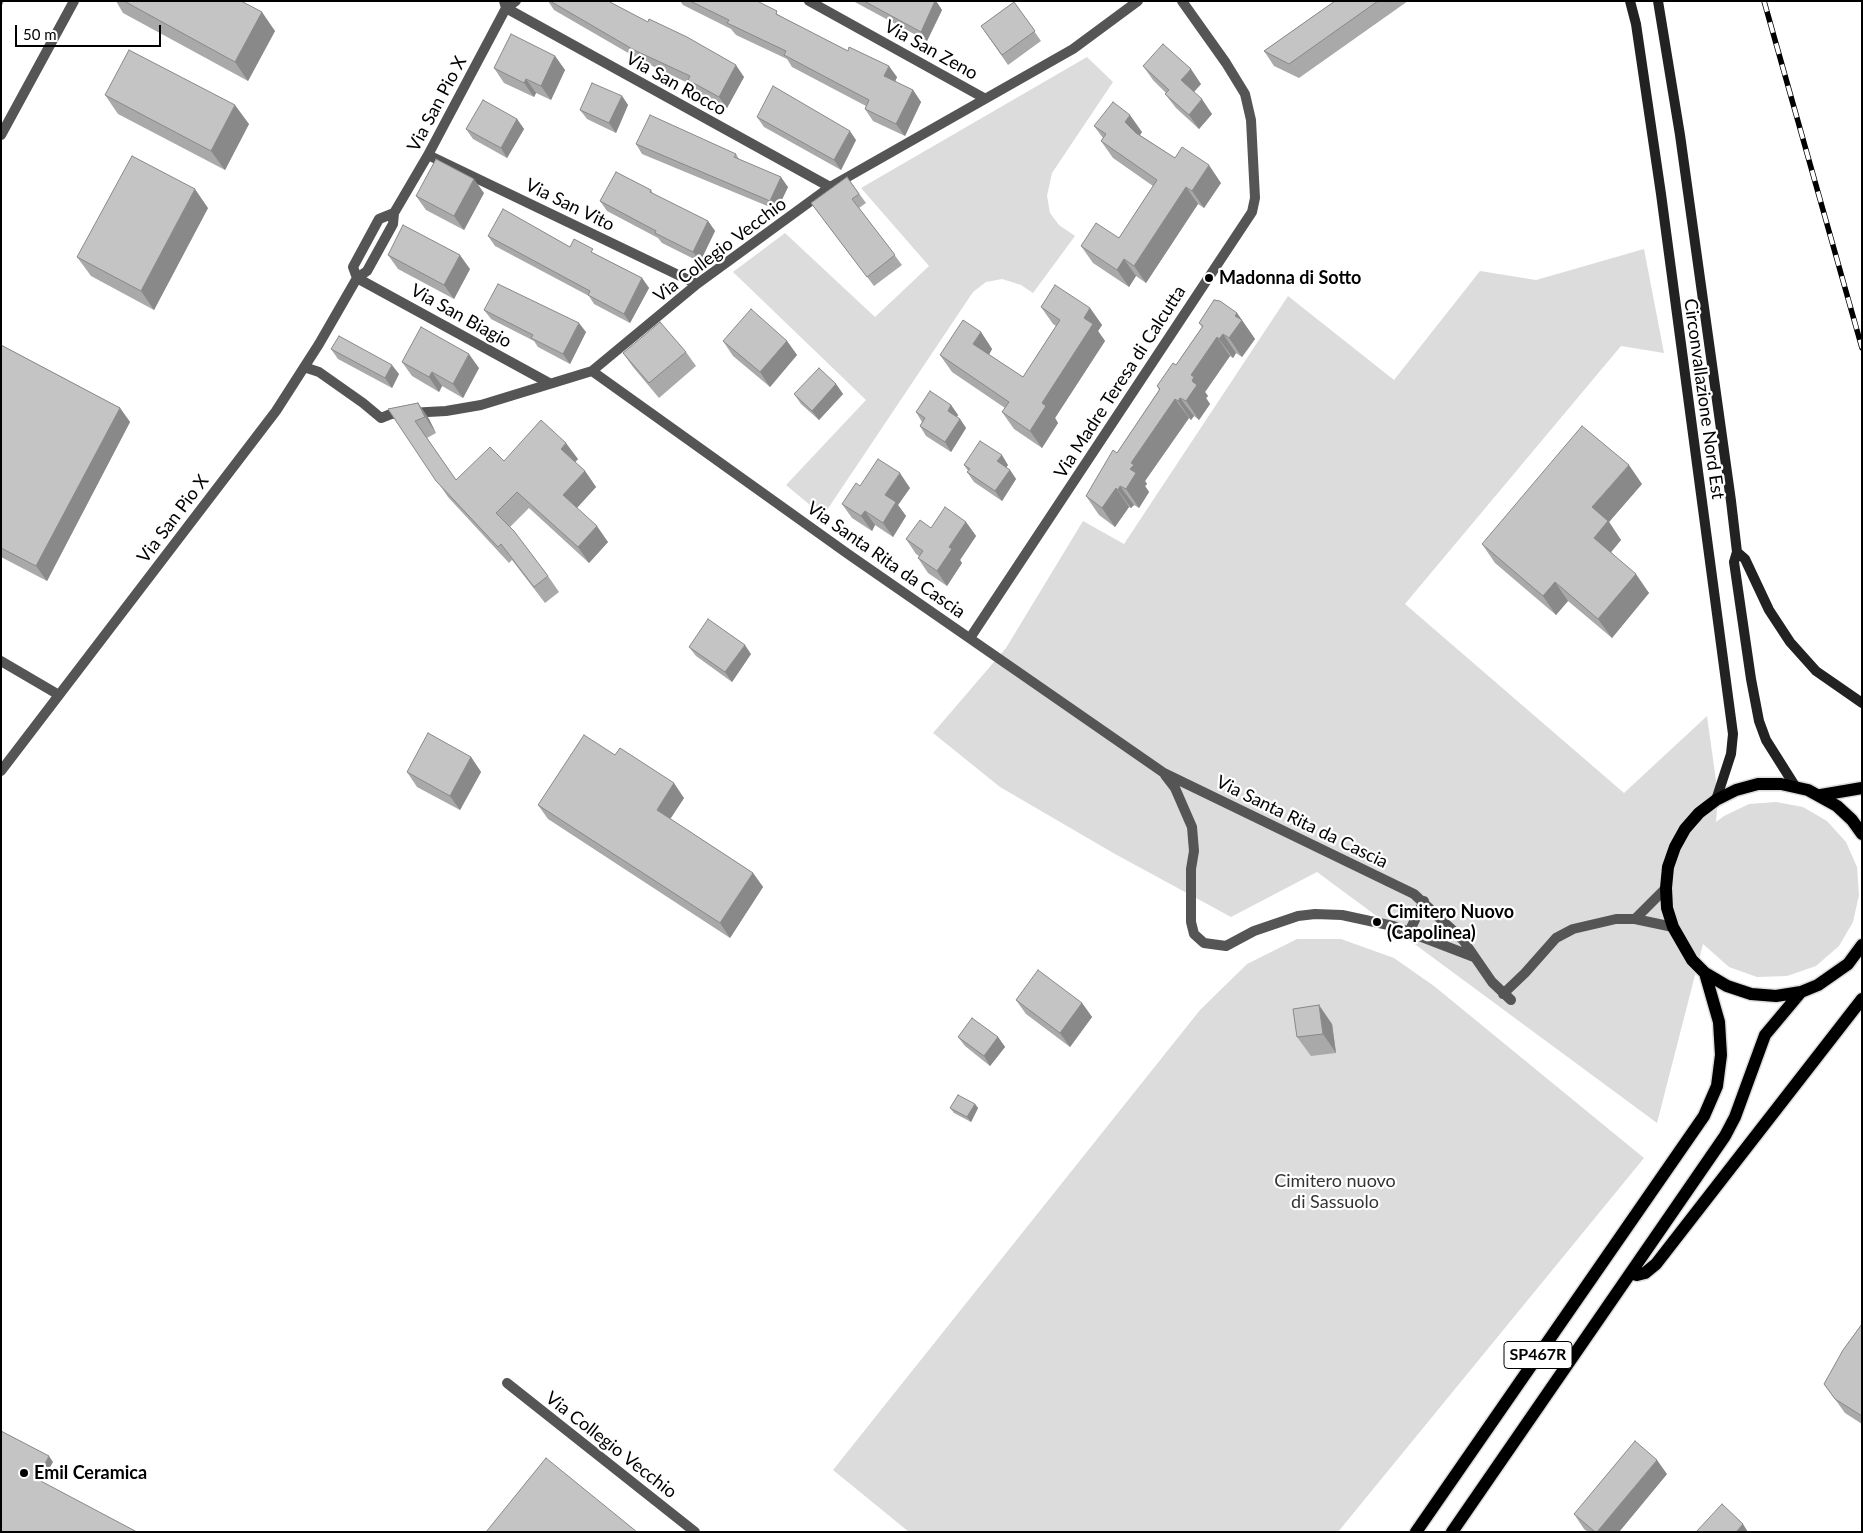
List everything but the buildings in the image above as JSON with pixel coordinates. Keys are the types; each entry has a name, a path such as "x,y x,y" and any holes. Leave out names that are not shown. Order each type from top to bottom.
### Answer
{"main road":[{"name":"Circonvallazione Nord Est","path":"1630,1 1636,24 1661,194 1733,734 1731,754 1716,800"},
{"name":"Circonvallazione Nord Est","path":"1658,1 1681,144 1737,552 1734,562 1759,721 1766,740 1795,786"},
{"name":"Circonvallazione Nord Est","path":"1737,552 1745,559 1769,610 1790,642 1816,671 1862,702"},
{"path":"1862,834 1838,806 1820,795 1795,786 1758,784 1736,790 1716,800 1699,813 1682,835 1668,867 1666,888 1667,908 1673,927 1692,960 1706,973 1727,986 1751,994 1776,996 1801,992 1834,976 1848,964 1862,945"},
{"path":"1820,795 1862,788"},
{"name":"SP467R","path":"1416,1532 1704,1116 1717,1086 1721,1055 1719,1022 1706,973"},
{"name":"SP467R","path":"1452,1532 1725,1136 1735,1117 1765,1036 1801,992"},
{"path":"1631,1273 1646,1273 1656,1264 1862,999"}],"street":[{"path":"1,135 74,1"},
{"name":"Via San Pio X","path":"1,771 253,442 304,367 357,278 368,271 393,224 394,213 428,155 505,5 516,1"},
{"name":"Via San Zeno","path":"809,1 984,98"},
{"name":"Via Collegio Vecchio","path":"304,367 319,372 364,403 381,418 391,414 446,411 480,405 592,371 697,284 830,188 984,98 1073,49 1138,1"},
{"name":"Via Madre Teresa di Calcutta","path":"970,638 1252,212 1255,198 1251,120 1245,94 1226,63 1182,1"},
{"name":"Via San Rocco","path":"505,5 830,188"},
{"name":"Via San Vito","path":"428,155 697,284"},
{"name":"Via San Pio X","path":"357,278 352,267 379,219 394,213"},
{"name":"Via San Biagio","path":"357,278 549,383"},
{"name":"Via Santa Rita da Cascia","path":"592,371 1164,773 1414,894 1463,940 1474,957 1507,997 1556,938 1573,929 1616,919 1635,919 1673,927"},
{"path":"1,661 59,694"},
{"name":"Via Santa Rita da Cascia","path":"1164,773 1175,788 1192,827 1194,851 1191,869 1190,922 1194,934 1204,943 1226,946 1277,922 1315,914 1359,918 1409,932 1474,957"},
{"path":"1635,919 1666,888"},
{"path":"1409,932 1424,902"},
{"name":"Via Collegio Vecchio","path":"507,1383 695,1532"}],"green space":[{"path":"1087,57 1113,82 1052,173 1047,196 1050,213 1059,225 1075,236 1033,293 1021,285 1002,279 986,282 973,292 823,516 786,485 866,400 733,272 785,233 875,317 929,266 861,188"},
{"path":"1644,249 1664,353 1621,346 1405,604 1624,793 1707,716 1718,795 1716,822 1749,804 1776,802 1803,807 1827,821 1846,842 1857,867 1859,895 1853,922 1839,946 1816,966 1787,976 1757,977 1729,967 1703,944 1657,1123 1317,872 1231,917 1115,854 1000,787 933,733 1006,648 1083,521 1124,544 1288,296 1394,380 1480,271 1536,280"},
{"name":"Cimitero nuovo di Sassuolo","path":"1297,939 1341,939 1394,958 1434,986 1644,1158 1338,1532 909,1532 833,1470 1200,1010 1247,964"}],"railway":[{"path":"1764,1 1862,348"}],"place":[{"name":"Madonna di Sotto","path":"1209,278"},
{"name":"Cimitero Nuovo (Capolinea)","path":"1377,922"},
{"name":"Emil Ceramica","path":"24,1473"}]}
